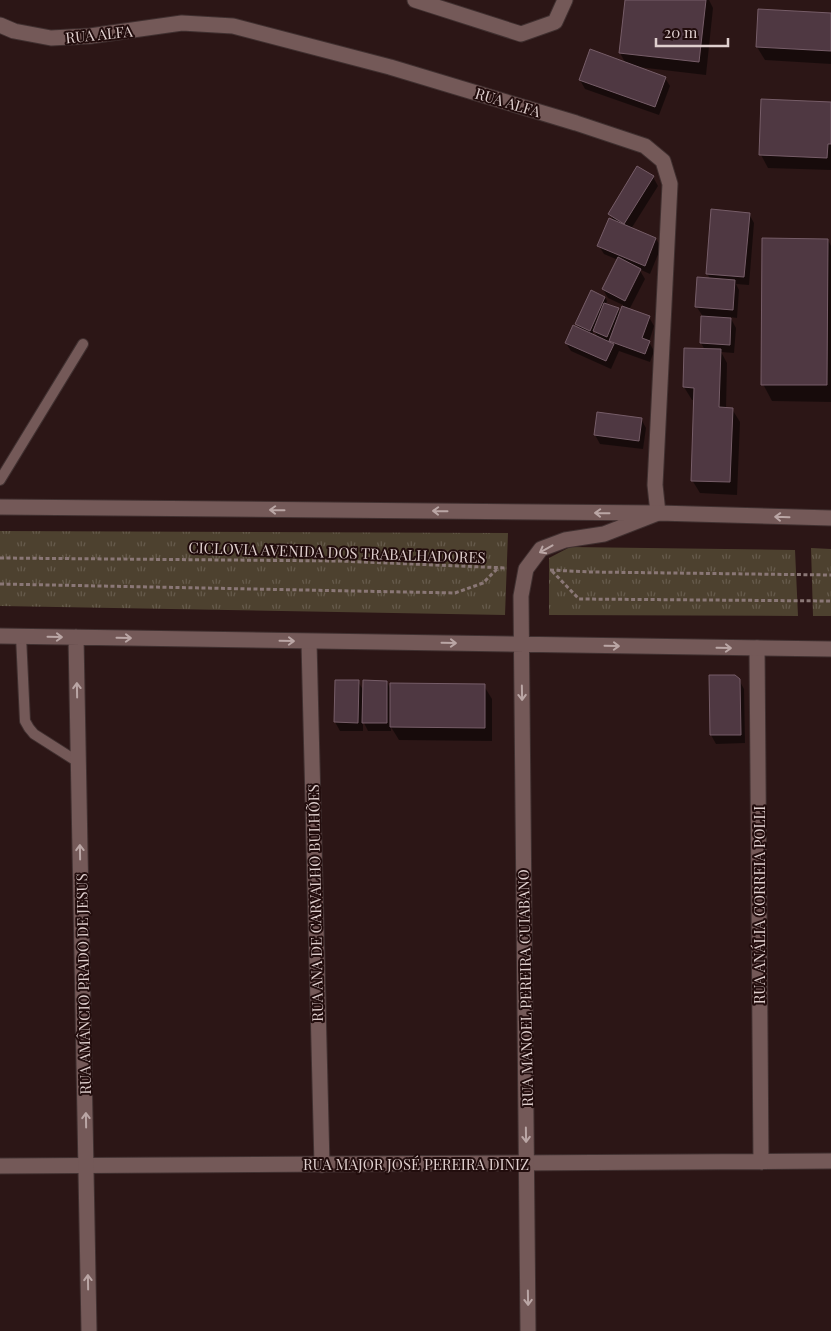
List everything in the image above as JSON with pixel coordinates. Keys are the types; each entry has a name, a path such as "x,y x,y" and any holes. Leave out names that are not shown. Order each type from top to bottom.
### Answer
{"street":[{"path":"416,0 521,34 555,22 565,0"},
{"name":"RUA ALFA","path":"0,25 14,31 51,38 90,36 182,24 233,26 390,68 576,123 645,146 662,161 670,184 655,485 658,513"},
{"path":"0,507 658,513 831,518"},
{"name":"RUA MANOEL PEREIRA CUIABANO","path":"528,1331 520,596 526,569 541,549 565,540 604,534 658,513"},
{"path":"0,636 831,649"},
{"name":"RUA AMÂNCIO PRADO DE JESUS","path":"76,637 89,1331"},
{"name":"RUA ANA DE CARVALHO BULHÕES","path":"309,642 322,1164"},
{"name":"RUA ANÁLIA CORREIA POLLI","path":"757,648 761,1162"},
{"name":"RUA MAJOR JOSÉ PEREIRA DINIZ","path":"0,1166 831,1161"}],"lane":[{"path":"0,480 83,344"},
{"path":"21,636 25,721 34,734 78,762"}],"path":[{"name":"CICLOVIA AVENIDA DOS TRABALHADORES","path":"0,558 340,561 497,568 483,583 455,592 0,584"},
{"path":"831,575 552,570 579,599 831,601"}],"green space":[{"path":"0,531 508,533 505,615 0,606"},
{"path":"570,547 795,550 798,616 549,615 549,558"},
{"path":"811,548 831,549 831,616 813,616"}],"building":[{"path":"625,0 706,0 699,62 619,53"},
{"path":"758,9 831,13 831,51 756,47"},
{"path":"590,49 666,77 655,107 579,80"},
{"path":"761,99 831,102 831,144 828,144 827,158 759,155"},
{"path":"637,166 654,176 624,224 608,214"},
{"path":"711,209 750,213 744,277 706,274"},
{"path":"609,218 656,238 645,266 597,246"},
{"path":"762,238 828,239 827,385 761,385"},
{"path":"618,257 641,269 625,301 602,289"},
{"path":"697,277 735,280 733,310 695,307"},
{"path":"591,290 605,297 590,331 575,324"},
{"path":"604,303 619,308 607,337 593,331"},
{"path":"622,306 650,316 642,338 650,341 645,354 609,341"},
{"path":"701,316 731,318 730,345 700,343"},
{"path":"573,325 614,344 606,361 565,343"},
{"path":"684,348 721,349 719,407 733,408 730,482 691,481 694,388 683,387"},
{"path":"597,412 642,418 639,441 594,435"},
{"path":"709,675 735,675 740,679 741,735 710,735"},
{"path":"335,680 359,680 358,723 334,722"},
{"path":"363,680 387,681 387,723 362,723"},
{"path":"390,683 485,684 485,728 390,727"}]}
